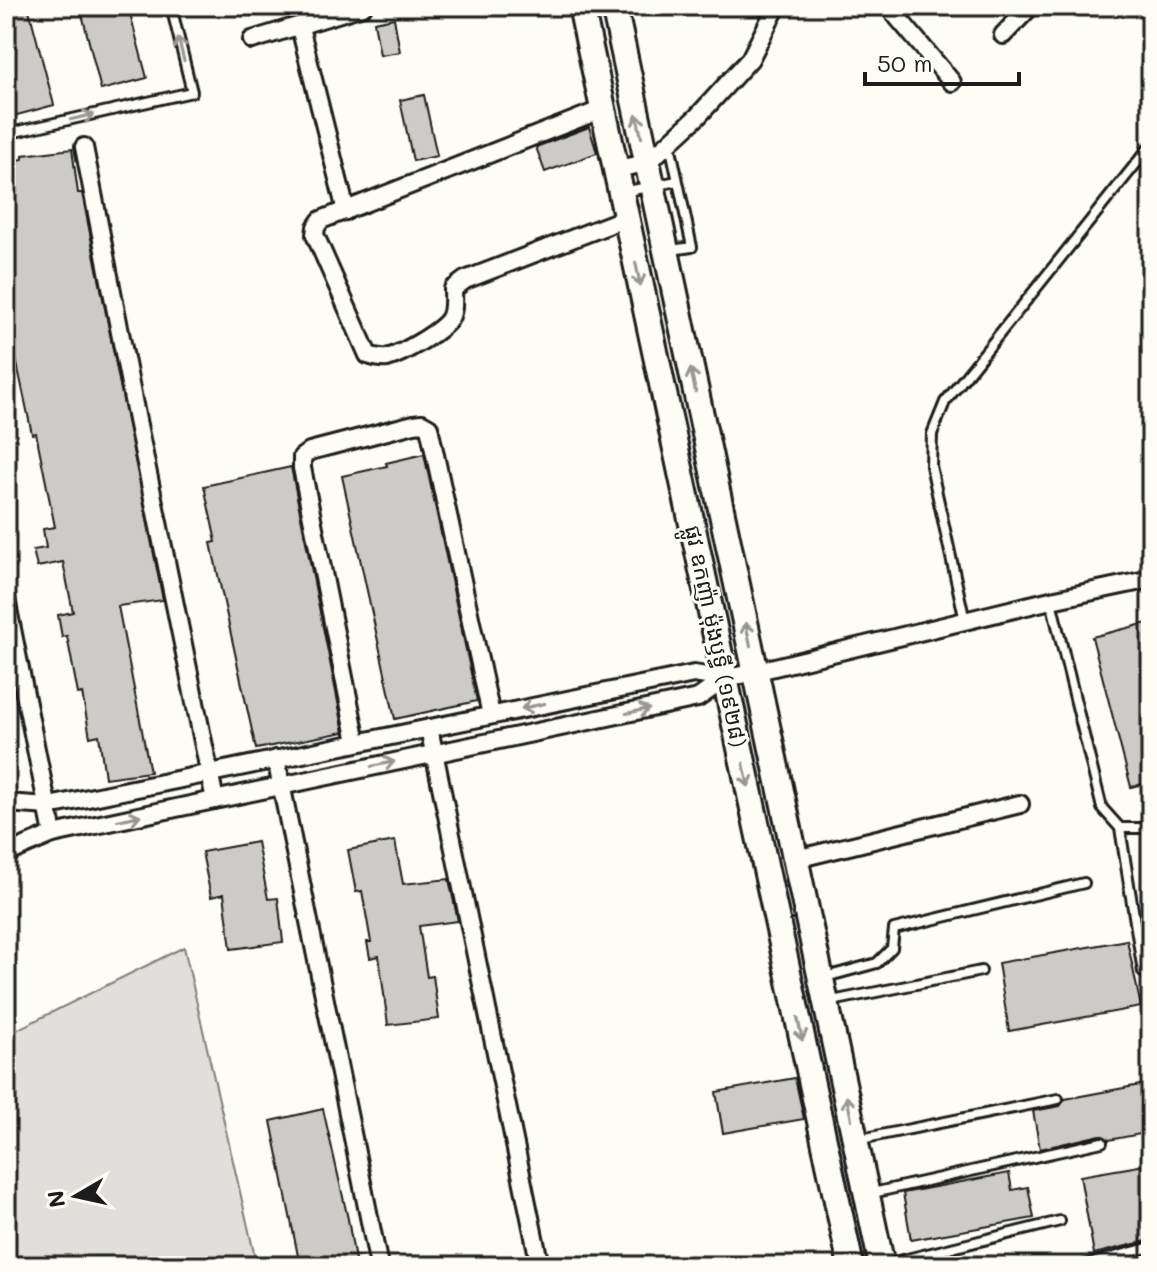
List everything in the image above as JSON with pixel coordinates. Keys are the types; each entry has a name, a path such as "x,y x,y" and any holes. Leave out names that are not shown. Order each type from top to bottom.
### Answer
{"main road":[{"name":"ផ្លូវ ឧកញ៉ា ម៉ុងឫទ្ធី (១៩២៨)","path":"581,6 851,1266"},
{"name":"ផ្លូវ ឧកញ៉ា ម៉ុងឫទ្ធី (១៩២៨)","path":"614,6 882,1266"}],"street":[{"path":"252,40 363,6"},
{"path":"618,180 650,174 669,143 750,59 777,6"},
{"path":"888,6 952,82"},
{"path":"1003,35 1031,6"},
{"path":"300,27 346,211"},
{"path":"603,109 321,220 315,235 368,355 379,359 419,342 449,320 453,289 465,280 626,218"},
{"path":"84,147 215,800"},
{"path":"357,742 302,457 310,451 414,424 422,423 429,427 491,715"},
{"path":"6,803 49,806 694,674 725,679 1051,600 1151,579"},
{"path":"6,599 53,834"},
{"path":"6,854 53,834 698,698 725,679"},
{"path":"429,728 540,1266"},
{"path":"276,759 379,1266"},
{"path":"796,859 1020,804"}],"lane":[{"path":"6,134 192,92 171,6"},
{"path":"666,251 692,247 669,143"},
{"path":"965,622 931,466 932,434 945,402 1151,145"},
{"path":"618,180 650,174 677,181"},
{"path":"1051,600 1094,783 1102,808 1120,828 1143,972"},
{"path":"1120,828 1151,828"},
{"path":"824,990 877,963 892,948 894,929 1084,883"},
{"path":"824,990 981,971"},
{"path":"856,1141 1058,1099"},
{"path":"867,1195 1102,1142"},
{"path":"882,1266 1060,1221"},
{"path":"1081,1266 1151,1247"}],"shaded area":[{"path":"184,947 257,1266 6,1266 6,1035"}],"building":[{"path":"6,6 28,6 54,105 6,118"},
{"path":"80,6 128,6 147,78 101,90"},
{"path":"394,18 400,52 380,55 374,22"},
{"path":"424,95 437,156 413,161 400,100"},
{"path":"589,127 597,153 545,172 536,147"},
{"path":"72,149 78,193 82,193 163,600 118,606 150,772 105,778 99,735 90,737 67,636 62,637 58,615 73,612 63,562 37,567 33,550 46,548 43,529 55,527 6,312 6,162 23,159 23,155"},
{"path":"424,454 477,701 395,719 342,476"},
{"path":"291,467 344,732 256,749 211,543 216,542 204,486"},
{"path":"1151,622 1151,782 1131,787 1092,637"},
{"path":"395,841 403,884 449,879 458,921 419,926 427,977 433,976 439,1019 388,1025 379,956 370,958 367,942 371,942 362,891 356,892 348,850"},
{"path":"257,842 268,899 278,898 283,942 231,949 224,894 211,897 202,852"},
{"path":"1127,940 1141,1007 1009,1031 998,963"},
{"path":"795,1078 804,1119 723,1133 716,1092"},
{"path":"1151,1083 1151,1132 1109,1140 1100,1135 1040,1149 1033,1111 1060,1106 1065,1099"},
{"path":"323,1109 356,1266 300,1266 271,1121"},
{"path":"1151,1164 1151,1240 1094,1254 1080,1176"},
{"path":"1009,1173 1012,1190 1028,1187 1034,1218 911,1240 903,1193"}]}
